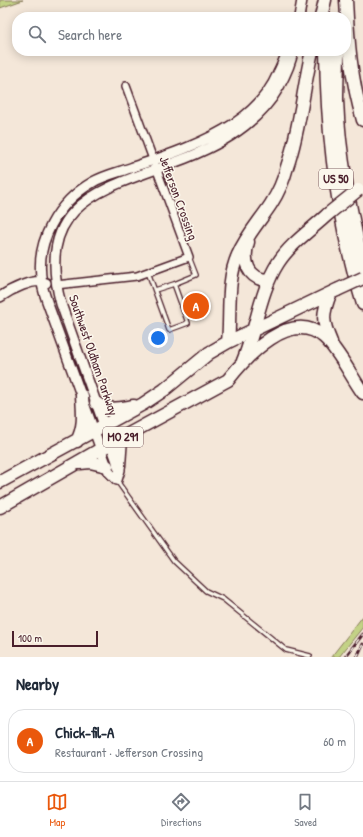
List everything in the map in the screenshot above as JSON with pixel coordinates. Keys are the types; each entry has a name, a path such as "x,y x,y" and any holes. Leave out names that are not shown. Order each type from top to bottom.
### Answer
{"highway":[{"path":"322,12 325,0"},
{"path":"325,0 326,12"},
{"path":"341,12 342,0"},
{"path":"346,0 346,12"},
{"path":"228,342 230,319 230,280 237,255 252,230 272,202 287,168 296,136 311,56"},
{"name":"US 50","path":"326,56 327,100 331,153 342,217 363,304"},
{"name":"US 50","path":"338,56 337,101 342,152 351,212 363,267"},
{"path":"349,56 363,120"},
{"path":"241,364 277,264 287,251 328,214 360,188"},
{"path":"252,230 245,250 248,267 257,278 270,280"},
{"name":"MO 291","path":"0,482 143,404 164,390 196,362 228,342 363,278"},
{"name":"MO 291","path":"333,292 323,318 324,327 336,353"},
{"name":"MO 291","path":"0,507 111,443 228,380 241,364 264,343 276,335 291,330 313,330 325,338 363,393"},
{"path":"77,441 84,423 82,396"},
{"path":"96,403 102,407 111,409 143,404"},
{"path":"77,463 90,462 113,466 111,443"}],"street":[{"path":"300,12 302,0"},
{"name":"Southwest Oldham Parkway","path":"238,126 270,90 286,56"},
{"name":"Southwest Oldham Parkway","path":"100,428 96,403 61,304 56,285 54,265 57,244 65,224 78,207 95,194 180,150 238,126 265,107 275,94 289,68 292,56"},
{"name":"Jefferson Crossing","path":"56,285 137,276 189,257 126,86"},
{"name":"Southwest Oldham Parkway","path":"117,480 109,472 113,466 111,443 100,428 82,396 49,307 42,281 41,266 43,247 52,221 60,210 80,191 104,177 154,164"},
{"path":"43,247 48,275 52,283 56,285"},
{"path":"0,297 11,289 42,281 50,286 61,304"}],"lane":[{"path":"155,290 196,275 189,257"},
{"path":"148,272 169,330 188,323 174,284"},
{"path":"117,480 174,561 206,591 223,599 286,650 310,656"}],"green space":[{"path":"0,0 23,0 0,8"},
{"path":"363,616 363,627 339,657 331,657"}],"railway":[{"path":"345,657 363,634"},
{"path":"357,657 363,644"}],"place":[{"name":"Chick-fil-A","path":"196,306"}]}
